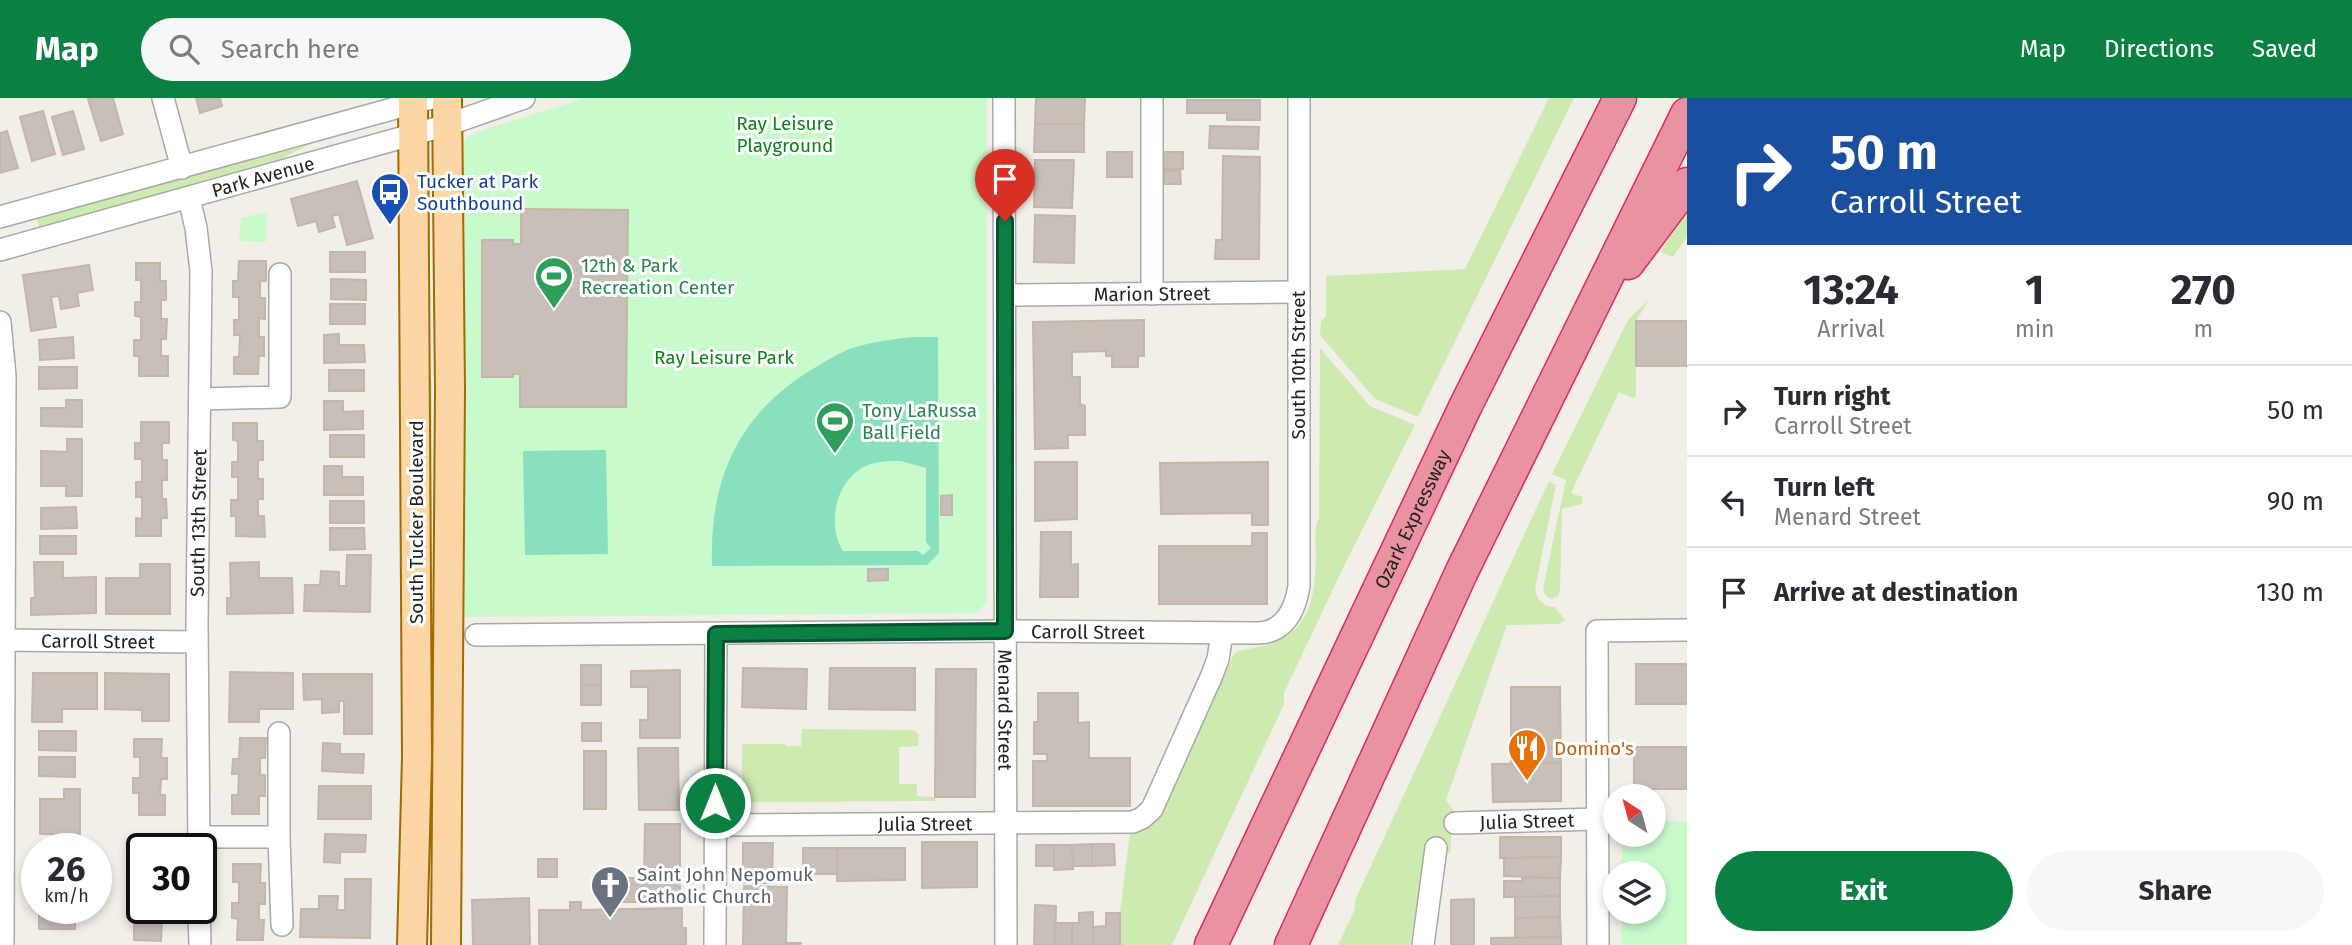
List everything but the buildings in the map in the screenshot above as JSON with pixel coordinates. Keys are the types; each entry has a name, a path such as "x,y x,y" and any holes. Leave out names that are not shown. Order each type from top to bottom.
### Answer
{"highway":[{"name":"Ozark Expressway","path":"1212,945 1466,405 1620,98"},
{"path":"1291,945 1462,571 1687,114"},
{"path":"1580,329 1687,184"}],"main road":[{"name":"South Tucker Boulevard","path":"407,938 417,757 414,135 420,100"},
{"name":"South Tucker Boulevard","path":"446,945 450,389 447,112"}],"street":[{"path":"163,98 182,167"},
{"name":"Park Avenue","path":"0,249 414,135 447,112 524,98"},
{"name":"Menard Street","path":"1004,98 1006,945"},
{"path":"1152,294 1153,98"},
{"name":"South 10th Street","path":"1280,626 1292,611 1299,586 1299,98"},
{"name":"Park Avenue","path":"0,217 420,100"},
{"name":"South 13th Street","path":"189,198 201,271 197,642 199,833"},
{"path":"0,237 0,249"},
{"path":"200,400 280,397 280,274"},
{"name":"Marion Street","path":"1005,295 1297,292"},
{"path":"0,322 5,376 3,945"},
{"name":"Carroll Street","path":"476,635 1005,631 1264,633 1280,626"},
{"path":"1598,945 1597,631 1687,630"},
{"name":"Julia Street","path":"715,825 1133,822 1152,809 1212,675 1218,659 1222,633"},
{"path":"715,945 716,634"},
{"name":"Carroll Street","path":"3,640 197,642"},
{"path":"279,733 282,925"},
{"name":"Julia Street","path":"1455,823 1598,819"},
{"path":"217,842 279,837"},
{"path":"1423,945 1436,848"},
{"path":"199,924 200,945"}],"green space":[{"name":"Ray Leisure Park","path":"586,98 987,98 987,602 976,613 461,617 465,205 460,146 467,137 480,131"},
{"path":"1549,98 1574,98 1418,417 1375,399 1320,335 1321,321 1326,316 1326,276 1465,269"},
{"path":"365,125 363,129 308,145 262,169 40,230 36,216"},
{"path":"1687,205 1687,237 1673,257 1661,252"},
{"path":"267,212 266,242 239,241 241,218"},
{"path":"1650,298 1636,321 1636,396 1633,398 1619,392 1571,493 1582,497 1582,504 1562,509 1560,591 1558,596 1550,599 1543,588 1566,480 1552,474 1628,320"},
{"name":"Tony LaRussa Ball Field","path":"913,337 938,337 939,553 927,565 712,566 712,534 723,477 748,427 767,405 789,385 842,352 866,344","holes":["901,461 926,468 926,542 931,548 923,555 918,551 843,551 835,528 835,515 837,503 848,480 857,471 880,462"]},
{"path":"1320,348 1370,406 1415,425 1284,693 1284,704 1172,945 1120,945 1120,913 1130,833 1149,826 1162,811 1234,654 1277,641 1291,633 1308,610 1315,577 1315,531 1319,518"},
{"path":"429,358 432,388 433,770 430,769 424,359"},
{"path":"606,450 608,554 525,555 523,451"},
{"path":"1549,481 1556,485 1535,589 1541,602 1555,607 1565,620 1559,624 1507,625 1446,800 1454,811 1450,853 1444,853 1446,842 1428,841 1410,945 1338,945 1354,911 1356,898"},
{"path":"802,729 913,730 919,734 918,746 899,747 899,784 917,784 917,796 935,797 935,801 742,802 742,744 801,746"},
{"path":"1666,821 1687,821 1687,945 1621,945 1622,924 1666,924 1666,861 1622,861 1622,847 1666,847"}],"place":[{"name":"Tucker at Park Southbound","path":"390,226"},
{"name":"12th & Park Recreation Center","path":"554,310"},
{"name":"Tony LaRussa Ball Field","path":"835,455"},
{"name":"Domino's","path":"1527,782"},
{"name":"Saint John Nepomuk Catholic Church","path":"610,919"}],"route":[{"path":"715,803 716,634 1005,631 1005,221"}],"park label":[{"name":"Ray Leisure Playground","path":"785,134"}]}
